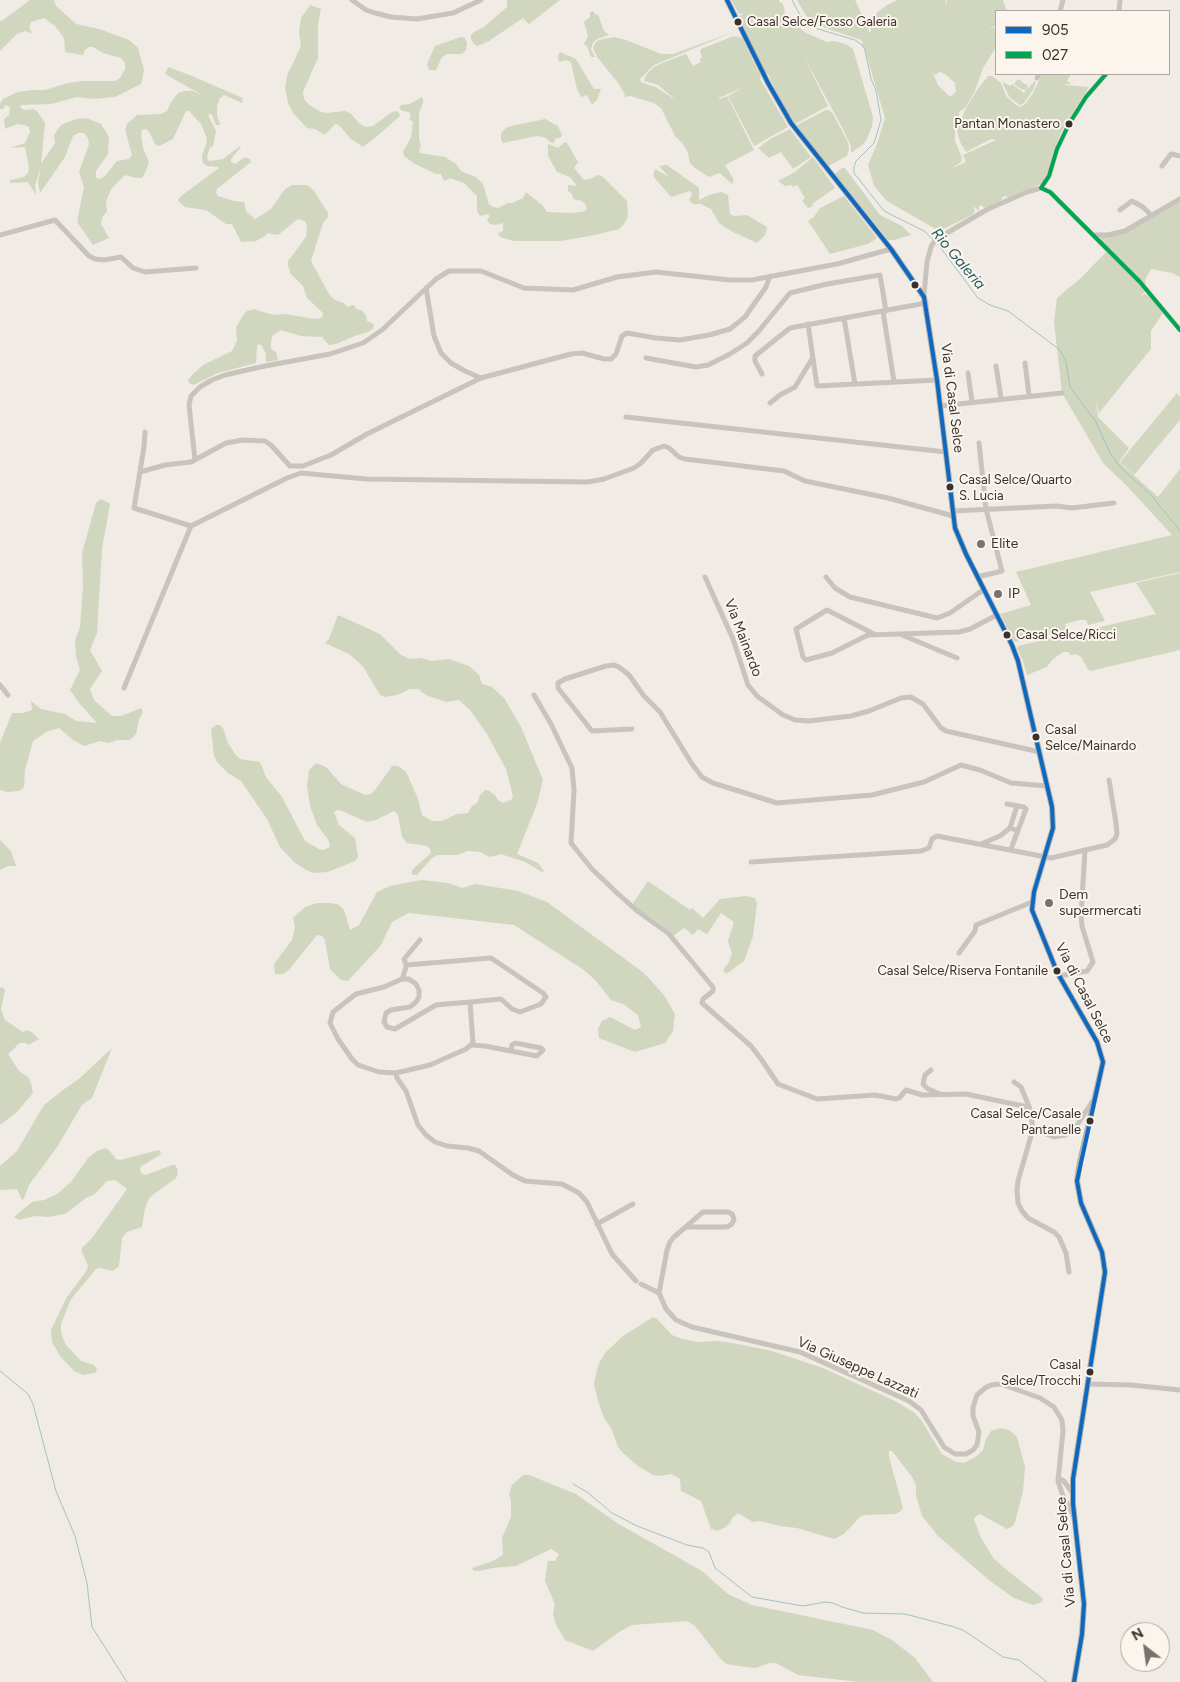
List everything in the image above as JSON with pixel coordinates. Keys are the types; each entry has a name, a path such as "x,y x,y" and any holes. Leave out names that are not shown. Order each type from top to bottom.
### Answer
{"main road":[{"name":"Via di Casal Selce","path":"727,0 772,90 791,123 924,295 937,380 953,513 959,538 983,590 1012,644 1020,667 1053,812 1053,822 1032,902 1034,916 1059,976 1100,1049 1102,1066 1077,1181 1079,1195 1102,1252 1105,1269 1073,1479 1075,1520 1084,1604 1082,1634 1074,1682"}],"street":[{"path":"352,0 362,8 375,13 392,17 417,19 453,13 481,0"},
{"path":"924,295 926,270 931,248 935,240 989,209 1027,192 1042,188 1050,176 1057,149 1069,124 1086,97 1105,75"},
{"path":"1162,166 1170,154 1173,153 1180,156"},
{"path":"1042,188 1050,192 1140,282 1180,330"},
{"path":"1094,235 1106,236 1122,232 1180,199"},
{"path":"1120,210 1132,201 1151,215"},
{"path":"0,235 55,220 89,256 95,259 104,260 121,257 133,268 145,272 196,268"},
{"path":"195,460 189,405 191,396 200,387 212,380 234,373 330,354 356,346 382,330 442,275 455,270 482,272 517,287 533,290 574,290 617,277 656,272 730,280 748,280 837,264 891,250"},
{"path":"646,358 696,367 713,363 747,343 761,329 789,293 880,275 894,382"},
{"path":"140,472 160,466 195,460 231,442 260,440 270,444 290,466 301,466 328,456 481,378 571,354 582,353 611,359 616,354 622,336 627,333 677,340 703,337 728,330 736,326 745,317 766,287 770,276"},
{"path":"426,288 434,336 441,353 449,362 481,378"},
{"path":"762,374 755,356 787,329 926,303"},
{"path":"844,318 855,384"},
{"path":"808,324 817,386 937,380"},
{"path":"770,403 795,387 812,358"},
{"path":"1025,363 1030,396"},
{"path":"996,366 1001,398"},
{"path":"968,373 972,402"},
{"path":"940,406 1062,393"},
{"path":"626,417 946,452"},
{"path":"145,432 134,508 191,526"},
{"path":"977,577 1002,571 986,509 979,443"},
{"path":"124,688 191,526 301,473 366,479 585,482 604,479 634,468 653,450 664,446 685,460 784,471 807,481 953,513 986,509 1056,506 1072,508 1114,504"},
{"path":"301,466 301,473"},
{"name":"Via Mainardo","path":"705,577 733,638 748,685 757,696 783,716 806,721 851,716 901,698 911,697 923,704 942,729 946,731 1040,752"},
{"path":"826,577 835,588 850,597 937,618 950,613 983,590"},
{"path":"874,634 827,610 796,629 803,657 806,660 831,653 864,636 961,631 974,627 997,614"},
{"path":"899,634 957,658"},
{"path":"632,729 592,732 559,690 558,683 608,665 619,666 660,712 694,767 704,778 713,783 777,804 872,795 924,782 961,765 980,770 1011,783 1047,786"},
{"path":"0,684 8,695"},
{"path":"534,695 552,724 572,768 574,790 571,843 592,869 616,892 636,910 668,932 713,986 713,990 703,999 702,1003 751,1046 778,1084 816,1099 877,1095 897,1099 906,1090 921,1095 966,1094 1020,1105 1030,1110"},
{"path":"751,862 920,852 929,848 932,839 937,836 1051,858 1108,844 1117,836 1109,780"},
{"path":"1007,804 1026,809 1011,849"},
{"path":"980,844 1000,836 1010,828 1017,806"},
{"path":"1010,828 1018,831"},
{"path":"1059,976 1085,971 1093,964 1081,916 1085,850"},
{"path":"958,953 975,931 976,925 1032,902"},
{"path":"407,965 404,963 404,959 420,940"},
{"path":"407,965 491,958 543,993 546,997 542,1003 521,1012 512,1009 500,999 435,1006 396,1029 390,1029 384,1023 386,1013 391,1010 410,1007 419,996 416,984 402,978 386,986 354,995 334,1010 330,1020 340,1043 355,1062 379,1072 396,1073 426,1066 472,1045 537,1056 542,1050 541,1048 515,1043 512,1045 511,1051"},
{"path":"402,978 407,965"},
{"path":"470,1002 474,1042 472,1045"},
{"path":"931,1070 926,1074 923,1084 928,1089 943,1095"},
{"path":"396,1073 397,1078 406,1091 418,1125 433,1140 447,1146 479,1151 513,1175 525,1181 559,1184 572,1188 584,1199 612,1254 638,1283 659,1293 668,1246 672,1238 704,1212 728,1212 732,1214 734,1219 732,1224 726,1227 686,1227"},
{"path":"1014,1082 1021,1087 1030,1110 1033,1129 1018,1182 1018,1203 1028,1218 1060,1237 1066,1253 1069,1272"},
{"path":"1033,1129 1051,1136 1069,1134 1077,1126 1096,1095"},
{"path":"597,1224 633,1204"},
{"name":"Via Giuseppe Lazzati","path":"659,1293 670,1314 687,1326 800,1352 909,1401 921,1410 943,1446 955,1454 963,1455 968,1453 978,1443 979,1432 973,1416 973,1407 977,1395 984,1388 999,1384 1040,1398 1054,1407 1062,1421 1063,1435 1058,1478"},
{"path":"1088,1384 1132,1385 1180,1390"},
{"path":"1058,1478 1064,1482 1073,1494"},
{"path":"1058,1478 1061,1491 1075,1520"},
{"path":"1064,1482 1073,1479"},
{"path":"1061,1491 1068,1495 1073,1494"}],"green space":[{"path":"30,0 54,0 56,6 76,24 99,29 129,40 138,48 144,70 141,84 115,97 93,99 77,97 51,104 21,105 20,107 24,110 33,109 37,111 45,123 41,164 55,143 54,135 61,125 76,119 86,118 101,124 109,137 108,154 96,171 96,178 100,179 105,176 117,161 129,159 132,155 125,130 127,124 137,115 161,114 167,111 178,93 185,91 193,91 204,96 165,74 168,67 243,98 242,103 224,95 220,98 217,106 219,125 216,125 212,115 208,115 216,131 213,146 210,148 207,156 208,160 223,159 240,146 231,162 235,164 245,157 250,159 251,162 217,189 216,193 218,196 244,202 246,211 255,219 271,209 285,189 292,185 307,185 314,191 328,213 328,217 323,223 311,261 329,294 347,307 354,305 356,309 361,310 366,315 367,321 374,324 373,329 329,345 322,337 301,336 281,330 272,336 271,344 271,349 276,352 278,360 266,362 266,354 259,344 257,346 256,363 218,373 193,385 189,383 188,380 203,365 232,351 237,341 236,328 247,311 254,309 273,315 285,314 315,319 321,318 323,313 307,298 303,286 291,274 288,266 288,261 306,237 307,226 305,221 298,219 278,235 268,233 256,241 241,242 232,224 226,224 206,210 185,207 179,202 178,200 181,196 219,168 207,166 203,163 202,156 207,138 201,124 189,111 186,111 173,139 159,146 155,144 148,130 142,130 143,148 149,162 145,173 142,178 125,175 112,188 106,201 107,211 102,218 101,224 109,238 93,245 77,222 84,187 79,172 89,144 88,138 84,133 78,133 73,136 65,157 40,193 38,182 41,167 35,185 36,195 28,182 10,183 10,180 24,177 28,173 29,167 25,147 10,148 25,143 30,132 29,127 17,124 5,129 4,119 9,115 10,107 6,105 3,109 0,109 3,99 18,92 45,90 68,83 115,81 120,78 125,69 125,63 121,58 103,53 93,47 85,50 83,55 65,52 64,38 55,26 44,18 31,22 29,28 31,33 25,31 17,34 0,51 0,21"},
{"path":"507,0 560,0 529,24 523,18 489,41 478,46 475,45 471,35 484,27 507,7"},
{"path":"731,0 779,0 784,7 785,15 789,16 804,32 827,42 834,41 846,44 853,49 873,117 872,126 866,141 861,146 851,153 851,146 844,131 803,55 828,106 795,124 786,112 748,37 739,16 744,13 739,14"},
{"path":"797,0 855,0 869,33 871,31 869,19 887,5 898,0 946,0 945,7 947,0 1003,0 1007,10 995,10 995,26 985,32 995,27 995,49 983,68 975,91 965,108 959,112 955,125 955,141 962,158 961,162 952,168 966,162 963,155 996,140 991,139 966,152 960,142 957,131 965,110 988,76 992,76 1001,83 1006,96 1021,107 1033,93 1042,75 1070,75 1067,81 1071,84 1065,85 1089,87 1061,132 1047,177 1043,183 1008,198 1006,196 1002,197 1002,200 985,208 981,205 979,206 979,211 974,206 975,211 972,215 939,231 887,201 874,186 868,165 885,118 863,43 861,40 817,25 805,14","holes":["939,72 945,74 955,83 956,92 950,97 938,85 933,73 936,75"]},
{"path":"310,5 321,9 318,24 318,58 303,92 304,99 309,105 321,112 345,111 365,127 373,126 392,112 397,111 399,113 400,116 363,147 350,138 339,125 335,124 325,135 315,129 307,128 293,113 288,103 285,88 287,76 301,46 299,32 301,18"},
{"path":"593,11 596,15 598,14 604,31 609,35 597,39 593,43 591,49 595,57 591,57 587,46 584,44 588,36 584,22 590,17 590,12"},
{"path":"736,31 654,65 639,80 656,87 677,101 658,85 644,81 646,75 654,67 686,54 693,66 701,62 699,59 702,58 701,49 734,36 742,38 761,77 760,79 788,127 754,146 728,96 742,88 721,97 719,96 720,99 727,96 754,150 725,165 734,180 732,184 720,173 709,177 695,168 690,163 688,153 675,136 661,108 654,103 630,96 624,97 625,95 619,84 597,57 593,48 599,40 614,37 661,54 673,54"},
{"path":"461,37 465,38 466,50 462,54 447,54 442,57 436,70 429,70 427,64 435,46"},
{"path":"560,52 576,59 594,89 601,89 597,100 592,105 587,95 581,97 577,89 571,62 566,60 559,62 558,56"},
{"path":"1018,79 1028,86 1026,90 1022,90 1014,84"},
{"path":"1036,80 1034,88 1024,103 1020,105 1010,98 1003,82 1010,86 1012,84 1024,93"},
{"path":"422,97 423,103 419,113 420,153 445,157 456,164 461,171 476,177 483,184 489,204 493,207 498,208 523,198 526,192 542,205 547,212 573,213 585,211 587,208 585,204 582,201 573,199 572,194 568,191 568,185 577,186 570,177 557,172 548,156 548,144 558,148 565,142 578,162 574,168 584,180 598,175 602,176 627,201 628,217 624,224 619,229 561,241 514,241 500,237 498,233 503,231 503,223 490,224 487,220 490,216 487,214 480,216 477,211 477,196 464,183 450,178 444,181 441,174 436,174 415,164 404,156 403,152 411,137 413,122 409,119 411,116 409,112 402,111 399,107 410,104"},
{"path":"826,110 833,114 848,142 849,149 847,156 827,167 795,126"},
{"path":"545,119 558,126 562,135 560,138 556,138 554,143 546,138 537,136 503,143 501,140 501,133 507,127"},
{"path":"790,129 811,157 793,169 781,152 769,158 758,148 770,139"},
{"path":"813,157 835,188 808,208 802,201 805,198 797,185 793,187 792,185 785,186 778,181 795,172"},
{"path":"667,165 699,188 699,200 721,192 728,195 730,214 734,216 747,215 767,227 765,235 757,243 731,231 719,223 711,209 701,204 693,204 689,200 692,194 690,191 671,197 653,176 655,169 669,177 659,166"},
{"path":"842,168 845,168 880,215 902,226 911,235 888,240 835,174"},
{"path":"844,196 877,238 868,244 830,254 808,221 814,217 820,208"},
{"path":"1180,202 1180,277 1172,273 1151,269 1145,280 1146,290 1139,298 1144,294 1149,295 1163,313 1151,331 1151,349 1099,413 1096,400 1098,417 1129,448 1119,462 1158,497 1180,469 1180,572 1090,592 1105,621 1088,625 1086,620 1080,620 1065,624 1067,630 1015,642 1000,614 1031,605 1016,572 1172,535 1103,463 1062,393 1054,322 1057,298 1082,277 1109,249 1100,239 1102,237 1110,236"},
{"path":"1177,393 1180,397 1180,420 1134,475 1120,462"},
{"path":"101,499 110,504 102,549 97,633 90,650 102,671 90,689 94,700 112,716 121,716 141,708 143,712 136,734 130,740 117,740 109,743 100,741 84,746 73,740 59,728 48,731 33,741 25,770 24,787 19,791 7,792 0,790 0,743 12,713 23,713 32,710 31,701 41,709 65,714 76,721 97,723 70,690 80,670 76,656 75,640 80,627 83,587 82,553 96,503"},
{"path":"1180,573 1180,650 1090,671 1082,658 1076,654 1071,655 1068,652 1063,652 1052,660 1047,667 1027,675 1017,648 1018,646 1156,614 1136,583"},
{"path":"338,615 380,634 401,655 410,659 421,658 432,661 449,659 469,666 479,675 482,684 492,687 504,698 521,727 543,780 537,804 517,854 538,863 544,871 542,872 525,862 501,854 490,857 480,852 467,851 458,855 438,855 432,858 417,875 413,875 411,873 413,869 431,853 430,849 427,846 407,843 402,837 398,815 394,811 376,820 367,822 342,811 334,812 339,825 355,838 358,857 355,861 328,872 314,873 306,870 294,862 280,847 267,819 241,781 228,773 217,762 214,756 211,729 216,725 220,725 223,728 228,743 240,759 260,762 266,777 282,797 305,841 323,850 330,847 329,841 317,825 310,806 307,786 309,770 316,763 326,767 341,784 365,795 371,794 375,790 392,766 398,766 408,776 418,799 422,815 432,821 442,821 457,814 468,813 485,790 495,795 503,803 511,800 513,796 506,769 487,734 470,710 459,700 446,702 426,695 418,689 410,689 397,695 385,697 380,695 364,668 356,660 349,654 325,643 329,639"},
{"path":"0,840 11,851 16,866 8,866 0,870"},
{"path":"421,880 448,883 462,888 476,884 518,891 547,902 644,973 664,995 675,1014 673,1031 665,1043 635,1052 599,1038 598,1029 602,1021 610,1017 635,1030 641,1027 638,1015 623,1004 611,1000 596,981 584,970 514,925 409,913 392,922 381,945 348,981 341,980 330,969 325,940 322,936 317,935 289,970 283,974 275,974 274,964 292,940 295,927 293,918 305,907 317,903 339,905 344,910 350,930 359,925 377,892 390,886"},
{"path":"648,881 690,910 692,908 703,918 720,899 746,896 755,898 757,903 753,936 744,961 726,974 723,970 729,962 732,953 728,941 734,922 721,913 707,934 698,929 693,935 684,928 673,936 659,923 632,905"},
{"path":"2,987 5,990 1,1009 5,1020 23,1032 27,1030 32,1032 39,1039 28,1045 20,1043 8,1054 19,1071 28,1077 33,1093 17,1112 0,1125 0,988"},
{"path":"112,1048 92,1098 82,1105 57,1147 29,1185 24,1198 22,1200 17,1189 0,1190 0,1166 17,1151 44,1105 80,1078"},
{"path":"105,1148 116,1159 120,1160 159,1150 161,1152 160,1155 140,1167 142,1174 146,1175 175,1165 178,1174 176,1178 150,1197 145,1208 142,1227 127,1232 122,1238 119,1266 113,1271 101,1268 96,1269 71,1299 61,1324 61,1333 66,1345 81,1361 94,1365 97,1369 95,1373 83,1375 74,1371 60,1356 52,1342 51,1330 67,1297 87,1270 88,1265 82,1248 92,1238 127,1189 115,1180 107,1181 95,1194 86,1198 65,1214 48,1217 35,1216 19,1220 14,1217 32,1202 44,1200 57,1194 71,1182 88,1158"},
{"path":"653,1317 672,1335 682,1339 697,1342 727,1342 772,1351 823,1368 895,1401 915,1413 942,1454 956,1462 964,1463 977,1456 983,1450 986,1439 991,1431 1000,1428 1009,1430 1017,1437 1025,1467 1023,1491 1015,1522 1013,1526 1007,1529 980,1514 974,1519 981,1538 994,1559 1040,1596 1043,1599 1042,1602 1033,1605 1014,1598 990,1581 938,1536 922,1516 916,1495 916,1485 912,1477 892,1451 889,1451 889,1457 903,1508 896,1514 864,1515 844,1534 834,1539 797,1528 760,1521 753,1522 738,1513 724,1528 717,1531 711,1529 701,1501 681,1491 680,1479 671,1474 653,1475 638,1466 623,1453 618,1447 611,1428 604,1418 598,1401 594,1384 599,1363 605,1353 623,1336"},
{"path":"523,1475 529,1475 576,1494 617,1523 702,1571 728,1594 752,1605 873,1630 892,1640 915,1658 933,1682 859,1682 798,1675 776,1663 755,1668 731,1665 725,1663 720,1658 695,1626 687,1621 632,1625 593,1651 565,1640 556,1625 553,1614 555,1604 545,1581 548,1561 555,1561 559,1554 551,1549 516,1566 479,1571 474,1571 472,1568 493,1561 503,1555 502,1538 511,1517 509,1494 512,1485"}],"waterway":[{"name":"Rio Galeria","path":"792,0 801,17 809,25 855,40 865,50 871,79 876,90 881,120 874,143 856,161 854,173 884,211 924,231 934,240"},
{"name":"Rio Galeria","path":"937,243 978,298 990,305 1008,311 1060,350 1066,362 1070,387 1096,422 1110,453 1121,468 1152,496 1180,531"},
{"path":"0,1371 28,1394 33,1404 56,1491 75,1536 87,1583 92,1627 127,1682"},
{"path":"573,1484 587,1492 612,1513 637,1526 687,1545 703,1548 709,1552 715,1568 752,1597 803,1606 825,1602 833,1603 863,1613 905,1614 951,1626 963,1630 1003,1657 1019,1660 1047,1682"}],"transit line":[{"name":"905","path":"727,0 768,83 791,123 891,249 924,297 937,380 955,528 1018,661 1052,807 1053,828 1034,892 1032,910 1057,972 1097,1042 1103,1062 1077,1181 1081,1203 1102,1252 1105,1272 1073,1479 1073,1504 1084,1604 1082,1634 1074,1682"},
{"name":"027","path":"1041,188 1049,176 1057,149 1069,124 1086,97 1105,75"},
{"name":"027","path":"1041,188 1050,192 1140,282 1180,330"}],"place":[{"name":"Casal Selce/Fosso Galeria","path":"738,22"},
{"name":"Pantan Monastero","path":"1069,124"},
{"name":"Casal Selce/Quarto S. Lucia","path":"950,487"},
{"name":"Elite","path":"981,544"},
{"name":"IP","path":"998,594"},
{"name":"Casal Selce/Ricci","path":"1007,635"},
{"name":"Casal Selce/Mainardo","path":"1036,737"},
{"name":"Dem supermercati","path":"1049,903"},
{"name":"Casal Selce/Riserva Fontanile","path":"1057,971"},
{"name":"Casal Selce/Casale Pantanelle","path":"1090,1121"},
{"name":"Casal Selce/Trocchi","path":"1090,1372"}]}
